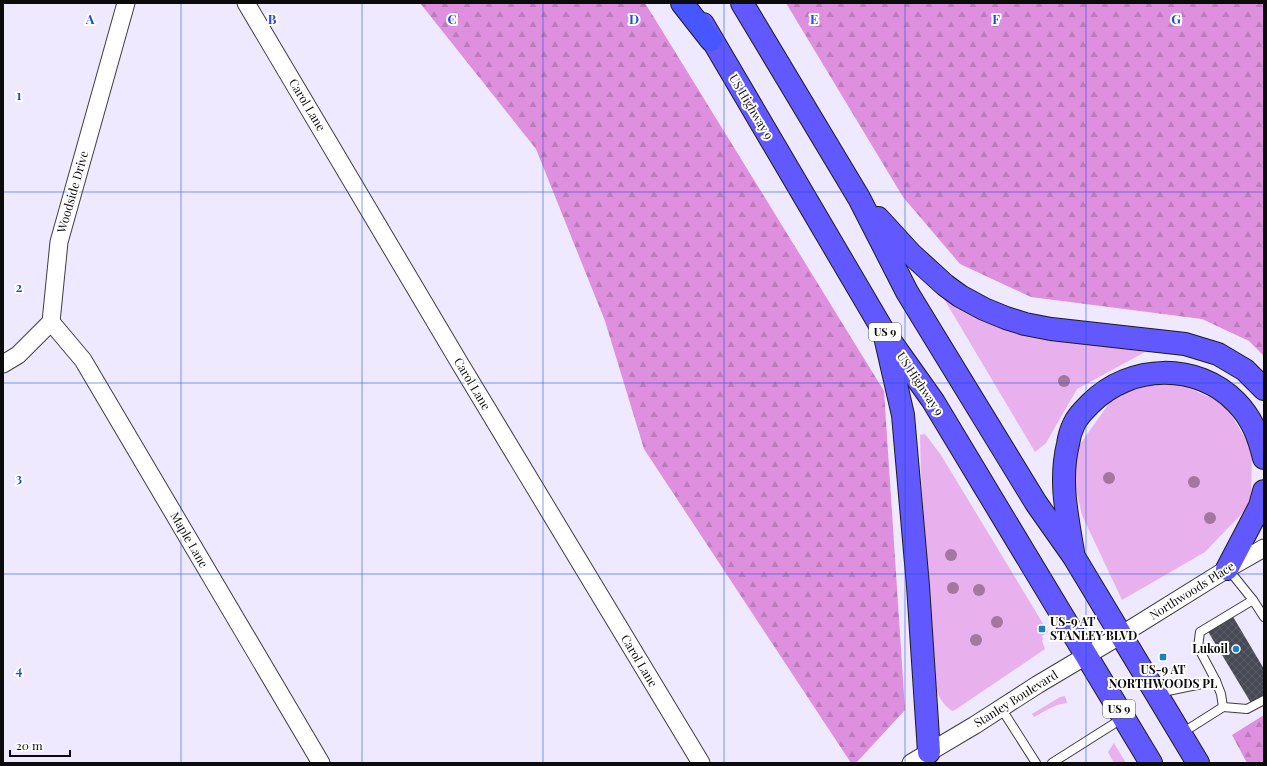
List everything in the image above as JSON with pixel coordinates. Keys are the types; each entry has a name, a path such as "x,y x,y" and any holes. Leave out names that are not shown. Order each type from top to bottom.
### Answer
{"highway":[{"path":"682,3 711,40"},
{"name":"US Highway 9","path":"691,3 711,40 884,332 933,401 1151,763"},
{"path":"742,3 859,198 907,292 1036,503 1074,557 1198,763"},
{"path":"859,198 911,254 945,285 960,296 984,309 1025,324 1051,329 1185,344 1218,354 1245,370 1264,389"},
{"path":"884,332 903,415 918,586 920,758"},
{"path":"1074,557 1064,493 1065,457 1070,434 1080,413 1109,387 1120,381 1160,372 1179,374 1200,379 1220,388 1236,402 1249,419 1259,439 1264,458"},
{"path":"1227,568 1260,506 1264,491"}],"street":[{"name":"Woodside Drive","path":"51,322 59,242 126,3"},
{"name":"Carol Lane","path":"246,3 459,362 701,763"},
{"path":"3,364 18,354 51,322"},
{"name":"Maple Lane","path":"51,322 83,360 320,763"},
{"name":"Northwoods Place","path":"1121,635 1227,568 1264,548"},
{"name":"Stanley Boulevard","path":"920,758 1121,635"}],"lane":[{"path":"1227,568 1253,600 1264,617"},
{"path":"1223,707 1221,694 1216,681 1198,647 1200,632 1253,600"},
{"path":"1156,694 1216,681"},
{"path":"1180,734 1223,707 1247,709 1264,700"},
{"path":"1001,708 1036,763"},
{"path":"1052,763 1124,718"}],"shaded area":[{"path":"944,299 1010,331 1145,352 1077,389 1046,443 1035,452"},
{"path":"1171,380 1225,404 1252,450 1251,504 1205,552 1122,600 1082,515 1071,469 1081,443 1115,395"},
{"path":"925,434 941,455 1048,632 1042,636 1045,649 952,711 941,700 935,685 921,476 920,435"},
{"path":"1065,696 1067,703 1054,706 1034,717 1032,714 1060,697"},
{"path":"1114,743 1126,763 1114,763 1108,752"}],"green space":[{"path":"420,3 645,3 884,391 905,710 856,763 851,763 644,449 605,321 536,149"},
{"path":"786,3 1264,3 1264,356 1249,341 1202,319 1031,297 960,264 903,197"},
{"path":"1264,715 1264,763 1247,763 1232,735"}],"building":[{"name":"Lukoil","path":"1232,615 1264,669 1264,695 1251,703 1207,630"}],"place":[{"name":"US-9 AT STANLEY BLVD","path":"1042,629"},
{"name":"Lukoil","path":"1236,649"},
{"name":"US-9 AT NORTHWOODS PL","path":"1163,657"}]}
